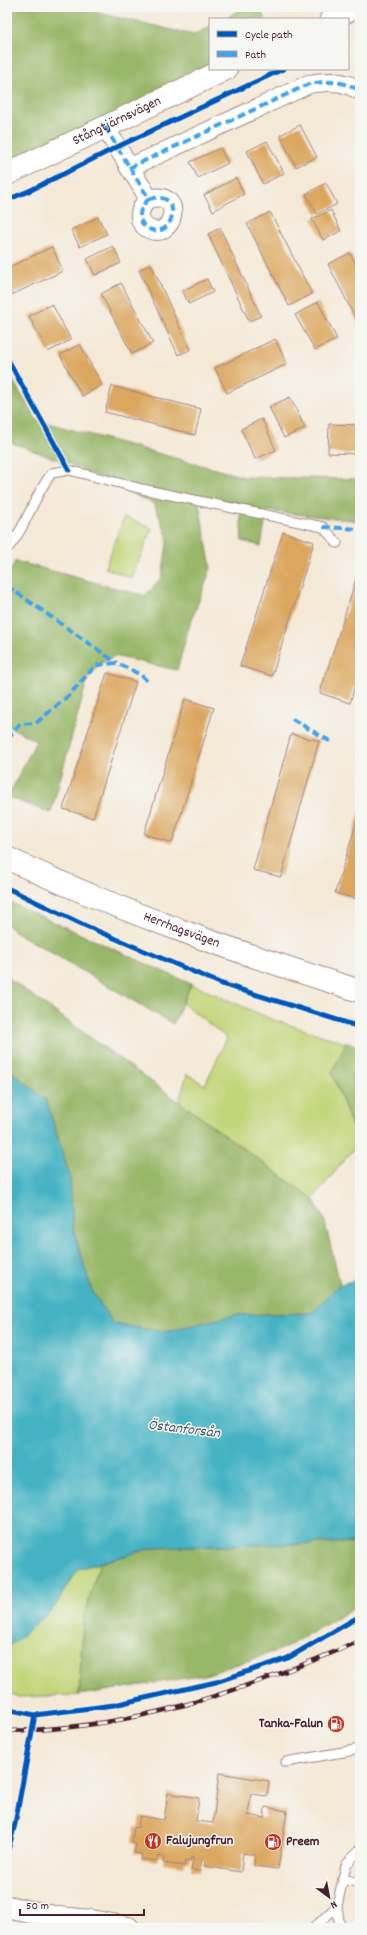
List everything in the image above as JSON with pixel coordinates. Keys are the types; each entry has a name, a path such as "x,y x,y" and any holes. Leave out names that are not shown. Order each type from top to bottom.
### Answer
{"main road":[{"path":"333,18 356,7"},
{"name":"Stångtjärnsvägen","path":"7,174 224,70"},
{"name":"Herrhagsvägen","path":"7,858 83,893 186,933 278,965 360,991"},
{"path":"7,1907 59,1918 91,1921 128,1928"},
{"path":"59,1918 82,1928"}],"street":[{"path":"129,168 309,84 327,81 337,82 353,86 360,90"},
{"path":"105,127 149,199"}],"lane":[{"path":"7,549 15,540 42,485 52,473 69,470 142,489 323,527 337,543"},
{"path":"286,1762 360,1749"},
{"path":"340,1928 337,1906 346,1864 360,1849"},
{"path":"343,1879 360,1883"},
{"path":"314,1928 337,1906"}],"green space":[{"path":"7,7 72,7 194,35 209,27 209,68 7,165"},
{"path":"246,7 259,7 264,18 226,18"},
{"path":"7,371 37,420 244,477 360,479 360,521 267,511 261,546 242,541 240,504 198,498 211,568 189,627 177,670 114,656 100,664 88,677 51,813 8,797 36,741 7,725 7,580 15,561 145,596 162,577 168,538 154,504 75,466 7,441"},
{"path":"124,517 152,528 132,578 105,568"},
{"path":"7,901 191,984 173,1024 11,929 7,924"},
{"path":"7,977 313,1199 324,1219 340,1284 312,1313 235,1315 165,1332 113,1324 92,1291 73,1229 70,1177 46,1100 7,1068"},
{"path":"191,984 271,1019 346,1043 332,1073 358,1143 313,1199 179,1102 187,1074 205,1085 227,1038 183,1003"},
{"path":"346,1043 360,1046 360,1146 332,1073"},
{"path":"360,1542 360,1605 282,1649 205,1675 79,1695 83,1618 100,1563 152,1548"},
{"path":"100,1563 83,1618 79,1695 18,1697 7,1692 7,1648 54,1608 77,1569"}],"water":[{"name":"Östanforsån","path":"7,1068 46,1100 70,1177 73,1229 92,1291 113,1324 165,1332 235,1315 312,1313 340,1284 360,1279 360,1542 152,1548 77,1569 54,1608 7,1647"}],"building":[{"path":"300,125 317,157 296,167 280,135"},
{"path":"267,141 284,173 263,184 247,151"},
{"path":"220,148 228,163 198,178 190,162"},
{"path":"236,178 244,194 213,211 204,195"},
{"path":"326,183 337,204 317,214 306,194"},
{"path":"331,210 341,231 323,240 312,219"},
{"path":"270,212 312,294 289,306 247,224"},
{"path":"98,217 107,234 80,247 71,230"},
{"path":"220,228 261,316 249,321 208,234"},
{"path":"113,246 121,263 95,275 87,259"},
{"path":"52,247 63,271 7,297 7,268"},
{"path":"350,253 360,273 360,327 328,264"},
{"path":"151,264 190,350 178,355 139,270"},
{"path":"207,279 213,292 189,304 182,291"},
{"path":"121,283 153,343 132,354 101,294"},
{"path":"318,302 337,339 315,350 295,315"},
{"path":"52,304 71,340 48,352 29,316"},
{"path":"275,339 287,364 227,393 215,368"},
{"path":"80,344 102,385 82,396 60,355"},
{"path":"112,386 201,409 195,435 105,412"},
{"path":"290,397 305,428 284,438 269,407"},
{"path":"262,419 276,450 255,459 241,429"},
{"path":"329,424 360,425 360,454 328,453"},
{"path":"283,532 314,542 272,676 240,666"},
{"path":"360,567 360,670 350,703 320,693"},
{"path":"107,673 136,682 93,818 63,809"},
{"path":"185,699 214,708 172,843 144,834"},
{"path":"291,734 319,741 281,877 253,870"},
{"path":"360,811 360,900 335,893"},
{"path":"219,1773 269,1781 267,1796 251,1794 248,1815 264,1818 265,1807 287,1811 278,1869 254,1866 255,1855 243,1853 241,1872 204,1866 205,1860 202,1859 200,1871 191,1870 193,1858 191,1857 190,1862 185,1861 184,1866 163,1863 164,1857 158,1856 157,1861 141,1859 142,1854 134,1853 136,1844 132,1843 134,1827 138,1828 140,1816 164,1820 168,1793 199,1798 196,1821 213,1823"}],"railway":[{"path":"7,1731 54,1729 100,1723 144,1715 188,1704 274,1676 360,1641"}],"marked path":[{"path":"129,168 309,84 335,82 354,87 360,91"},
{"path":"105,127 149,199 161,198 168,201 172,208 172,215 169,223 164,229 156,231 143,225 140,213 143,205 149,199"},
{"path":"323,527 360,529"},
{"path":"7,586 117,663"},
{"path":"7,739 20,724 36,723 67,697 96,665 117,663 141,675 148,682"},
{"path":"292,719 333,743"}],"cycle path":[{"path":"7,200 31,190 117,147 281,70"},
{"path":"7,358 69,470"},
{"path":"7,888 86,926 222,984 360,1027"},
{"path":"7,1709 35,1715 114,1705 216,1682 288,1658 360,1616"},
{"path":"7,1854 15,1824 35,1715"}],"place":[{"name":"Tanka-Falun","path":"336,1724"},
{"name":"Falujungfrun","path":"153,1841"},
{"name":"Preem","path":"273,1842"}]}
